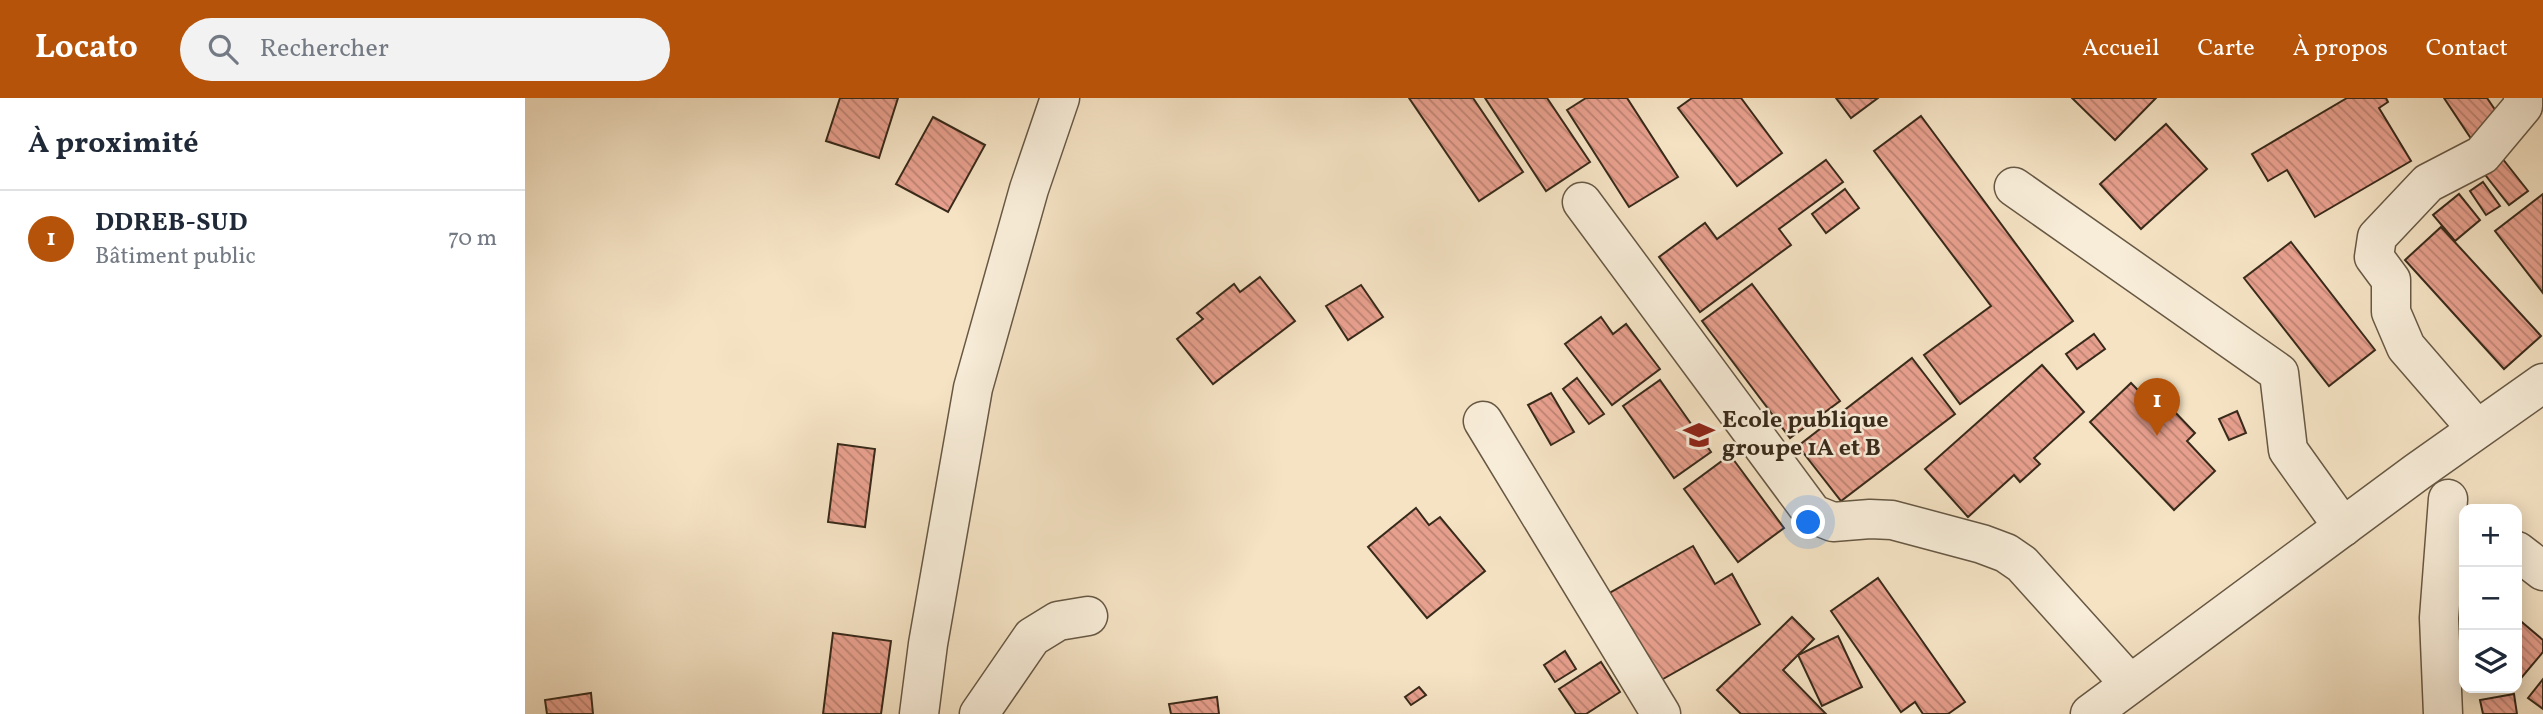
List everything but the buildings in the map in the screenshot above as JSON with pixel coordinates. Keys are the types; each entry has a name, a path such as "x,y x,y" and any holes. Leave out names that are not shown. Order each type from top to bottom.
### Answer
{"street":[{"path":"919,714 928,644 973,388 1029,189 1060,98"},
{"path":"2477,429 2406,347 2391,312 2391,281 2374,257 2377,237 2428,183 2482,155 2523,106 2523,98"},
{"path":"2014,187 2279,373 2288,450 2343,527"},
{"path":"1582,202 1813,514 1833,522 1892,520 2006,553 2022,564 2130,684"},
{"path":"2090,714 2417,472 2543,383"},
{"path":"1483,421 1661,714"},
{"path":"2417,472 2456,505 2439,618 2443,714"},
{"path":"2522,555 2543,571"},
{"path":"979,714 1032,637 1058,621 1087,616"}],"place":[{"name":"Ecole publique groupe 1A et B","path":"1699,435"},
{"name":"DDREB-SUD","path":"2157,436"}]}
